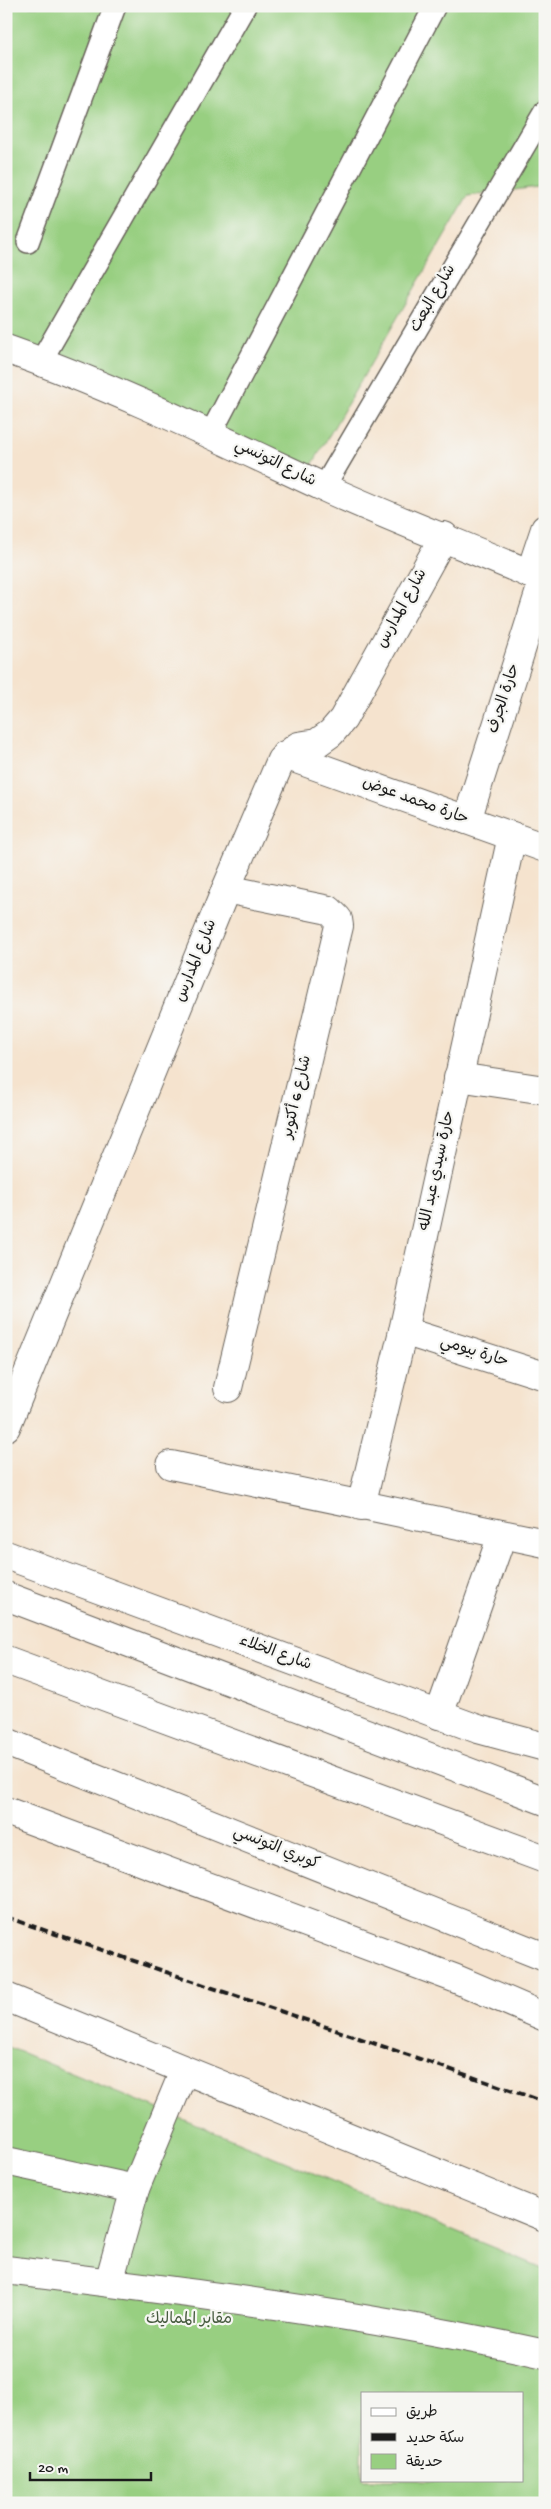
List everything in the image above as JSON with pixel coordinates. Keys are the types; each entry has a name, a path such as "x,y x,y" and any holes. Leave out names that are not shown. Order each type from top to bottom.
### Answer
{"main road":[{"name":"شارع التونسي","path":"6,349 41,361 210,433 324,487 540,577"},
{"name":"حارة الجرف","path":"467,820 540,577 545,529"},
{"name":"شارع المدارس","path":"6,1427 226,889 285,755 298,746 317,743 331,733 343,719 444,536"},
{"name":"حارة محمد عوض","path":"285,755 545,848"},
{"name":"حارة سيدي عبد الله","path":"361,1506 403,1331 512,836"},
{"name":"شارع 6 أكتوبر","path":"226,889 329,910 338,919 339,926 228,1388"},
{"path":"458,1078 545,1090"},
{"name":"حارة بيومي","path":"403,1331 545,1376"},
{"path":"171,1465 545,1543"},
{"path":"439,1715 502,1535"},
{"name":"شارع الخلاء","path":"6,1555 478,1729 545,1747"},
{"path":"6,1596 545,1801"},
{"path":"6,1660 545,1859"},
{"name":"كوبري التونسي","path":"6,1742 545,1957"},
{"path":"6,1810 454,1978 545,2017"},
{"path":"6,1997 545,2217"},
{"path":"108,2282 135,2189 184,2071"},
{"path":"6,2161 135,2189"},
{"path":"6,2270 245,2299 472,2337 545,2354"}],"lane":[{"path":"28,242 115,6"},
{"path":"41,361 245,6"},
{"path":"210,433 435,6"},
{"name":"شارع البعث","path":"324,487 545,111"}],"green space":[{"path":"6,6 545,6 545,186 468,196 312,465 6,353"},
{"name":"مقابر المماليك","path":"6,2046 545,2269 545,2503 6,2503"}],"railway":[{"path":"6,1917 545,2102"}]}
